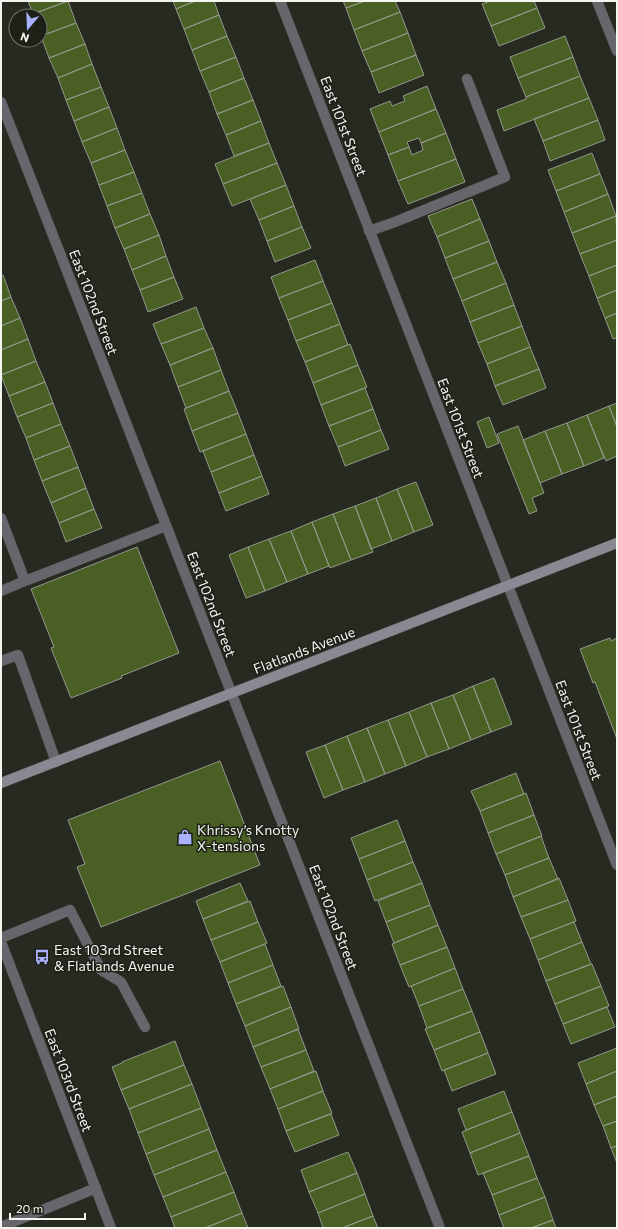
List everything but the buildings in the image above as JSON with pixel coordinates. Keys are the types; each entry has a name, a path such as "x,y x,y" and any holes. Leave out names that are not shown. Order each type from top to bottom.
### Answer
{"main road":[{"name":"Flatlands Avenue","path":"1,783 617,544"}],"street":[{"name":"East 101st Street","path":"280,1 617,865"},
{"path":"598,1 617,51"},
{"path":"370,231 505,177 467,80"},
{"name":"East 102nd Street","path":"1,102 440,1228"},
{"path":"1,518 25,581"},
{"path":"1,591 166,526"},
{"path":"1,661 18,655 56,762"},
{"path":"1,938 70,910 101,970 121,982 145,1027"},
{"name":"East 103rd Street","path":"1,942 111,1228"},
{"path":"1,1227 96,1188"}],"place":[{"name":"Khrissy’s Knotty X-tensions","path":"185,837"},
{"name":"East 103rd Street & Flatlands Avenue","path":"42,957"}]}
